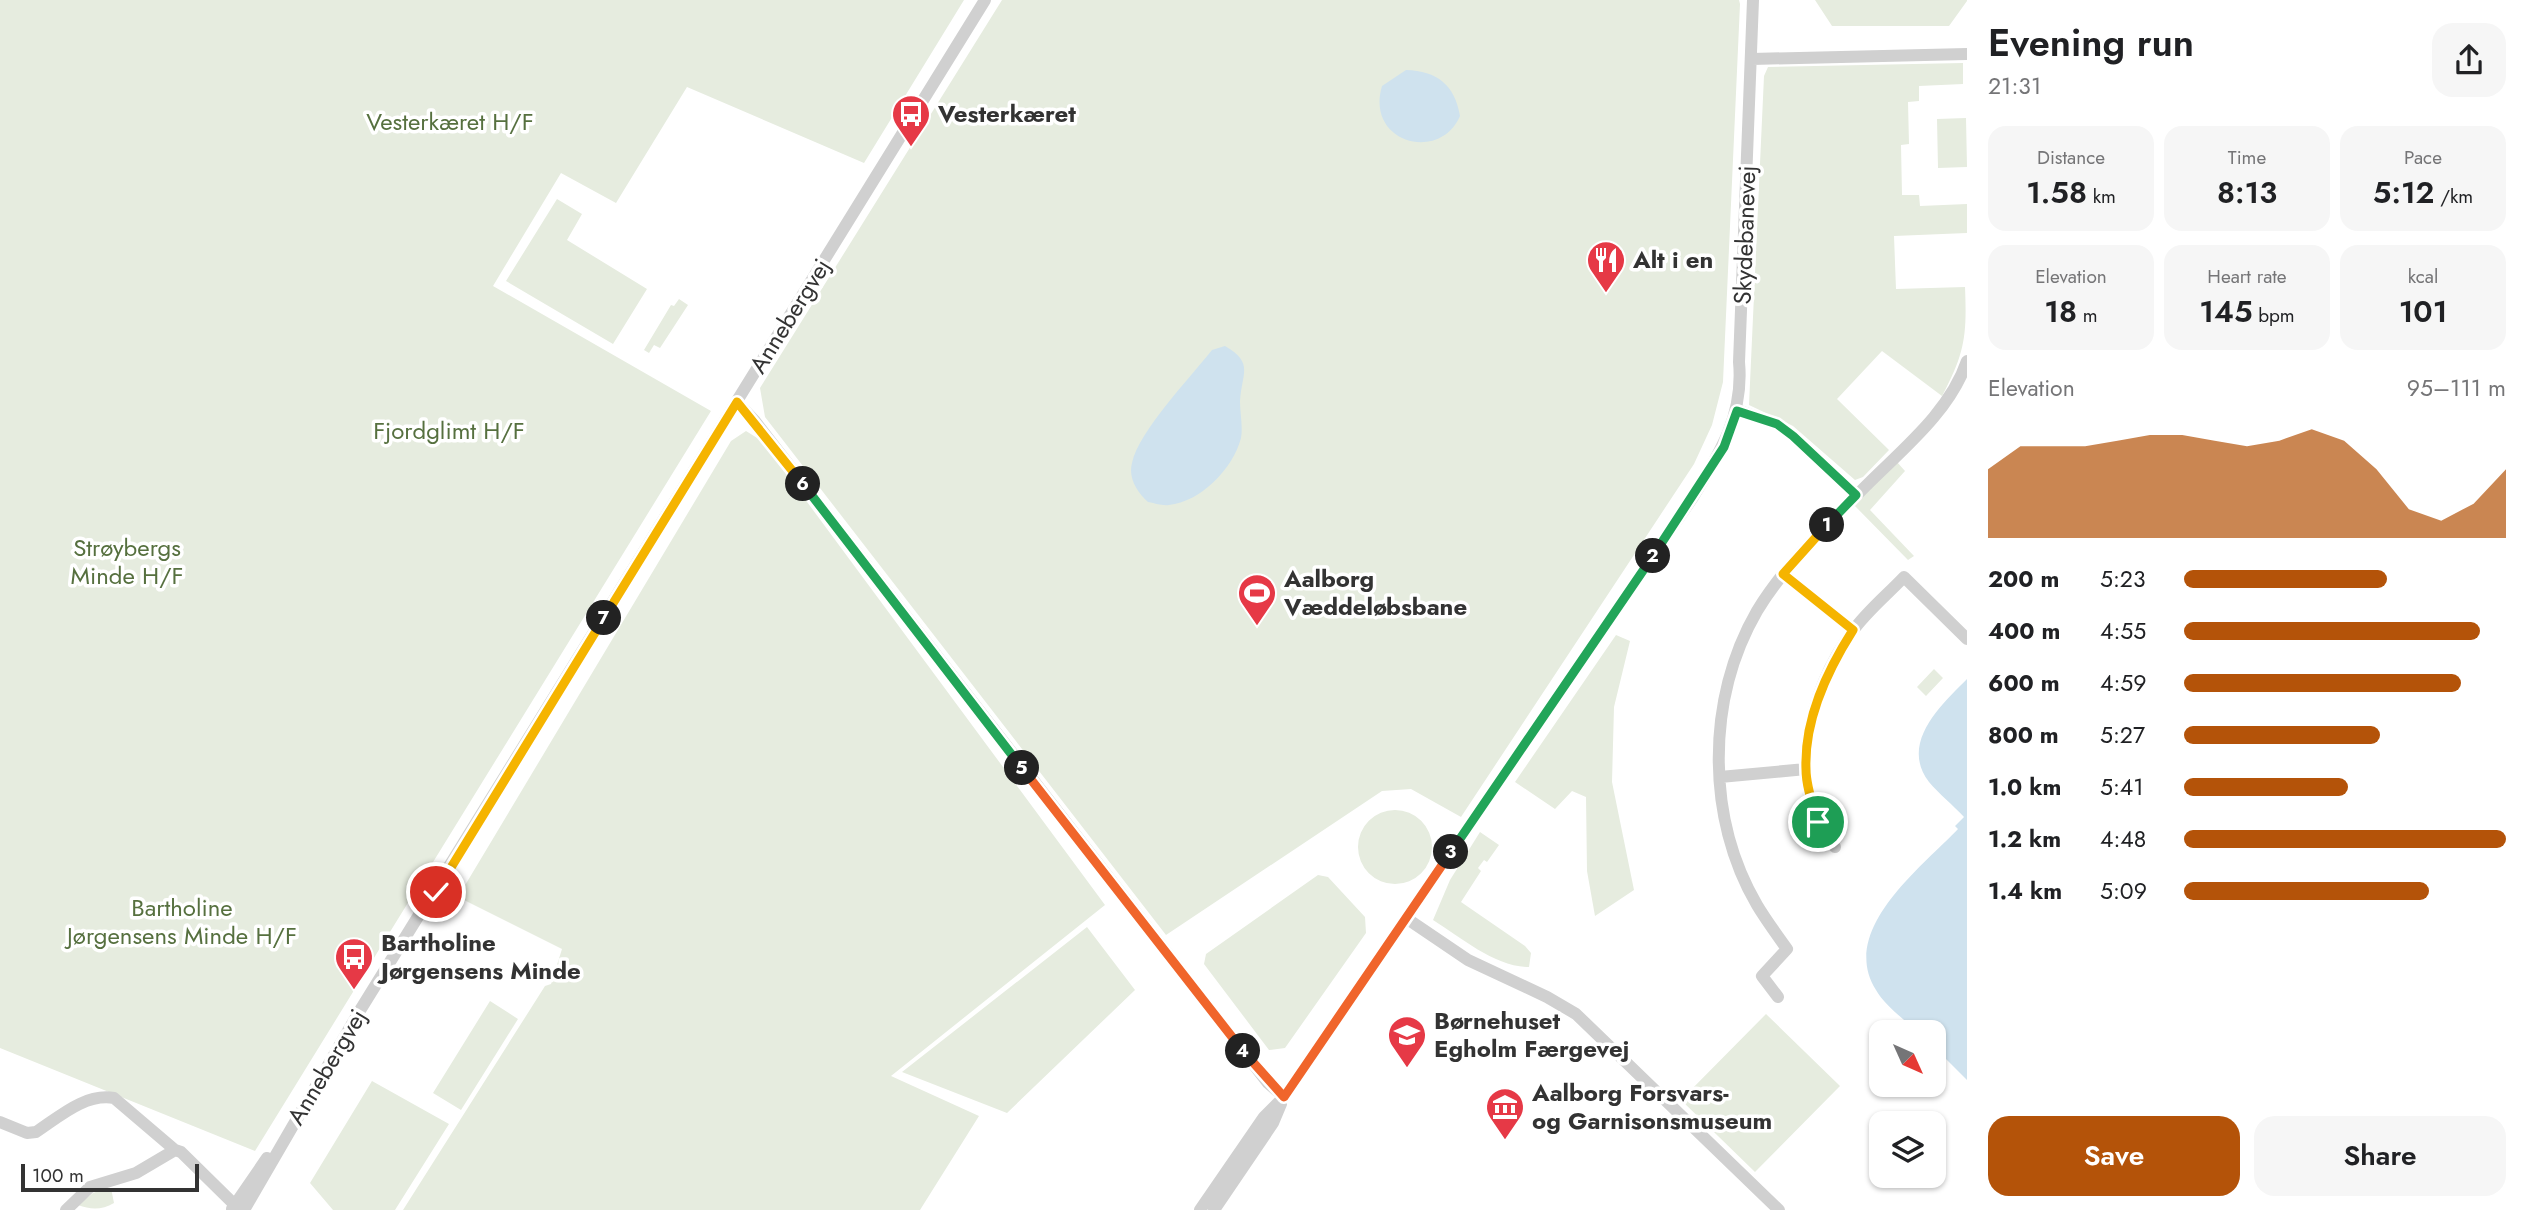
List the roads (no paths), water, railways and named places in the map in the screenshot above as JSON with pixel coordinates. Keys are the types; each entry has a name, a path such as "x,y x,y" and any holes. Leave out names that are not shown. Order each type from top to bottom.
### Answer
{"street":[{"name":"Annebergvej","path":"237,1209 248,1182 286,1133 985,0"},
{"name":"Skydebanevej","path":"1200,1210 1264,1117 1284,1097 1693,497 1724,447 1737,411 1742,387 1739,362 1754,0"},
{"path":"1752,59 1967,54"},
{"path":"1778,997 1762,976 1787,949 1756,904 1740,867 1720,800 1719,739 1739,650 1758,611 1783,574 1945,403 1967,361"},
{"path":"737,402 754,420 1262,1075 1284,1097"},
{"path":"1737,411 1777,424 1856,495"},
{"path":"1783,574 1853,630"},
{"path":"1835,847 1818,822 1806,769 1809,733 1831,664 1853,630 1904,577 1967,639"},
{"path":"1720,778 1806,769"},
{"path":"1406,918 1468,960 1547,997 1576,1014 1779,1210"},
{"path":"0,1122 27,1133 36,1132 89,1099 102,1096 122,1103 175,1150 181,1152 237,1209"},
{"name":"Skydebanevej","path":"1214,1210 1273,1123 1284,1097"},
{"path":"66,1210 90,1186 136,1173 175,1150"}],"water":[{"path":"1406,70 1435,77 1449,88 1454,96 1460,116 1450,131 1437,139 1422,142 1407,140 1394,133 1384,121 1380,106 1382,86"},
{"path":"1225,346 1240,358 1244,369 1240,401 1242,434 1237,450 1214,482 1192,498 1169,505 1148,502 1132,479 1132,463 1137,450 1155,421 1212,350"},
{"path":"1967,679 1967,1080 1946,1059 1946,1020 1905,1020 1876,990 1867,967 1868,945 1876,923 1889,901 1958,829 1955,826 1964,817 1929,782 1921,767 1921,739 1927,725"}],"place":[{"name":"Vesterkæret","path":"911,148"},
{"name":"Alt i en","path":"1606,294"},
{"name":"Aalborg Væddeløbsbane","path":"1257,627"},
{"name":"Bartholine Jørgensens Minde","path":"354,991"},
{"name":"Børnehuset Egholm Færgevej","path":"1407,1069"},
{"name":"Aalborg Forsvars- og Garnisonsmuseum","path":"1505,1141"}],"park label":[{"name":"Vesterkæret H/F","path":"450,122"},
{"name":"Fjordglimt H/F","path":"449,431"},
{"name":"Strøybergs Minde H/F","path":"127,562"},
{"name":"Bartholine Jørgensens Minde H/F","path":"182,922"}]}
